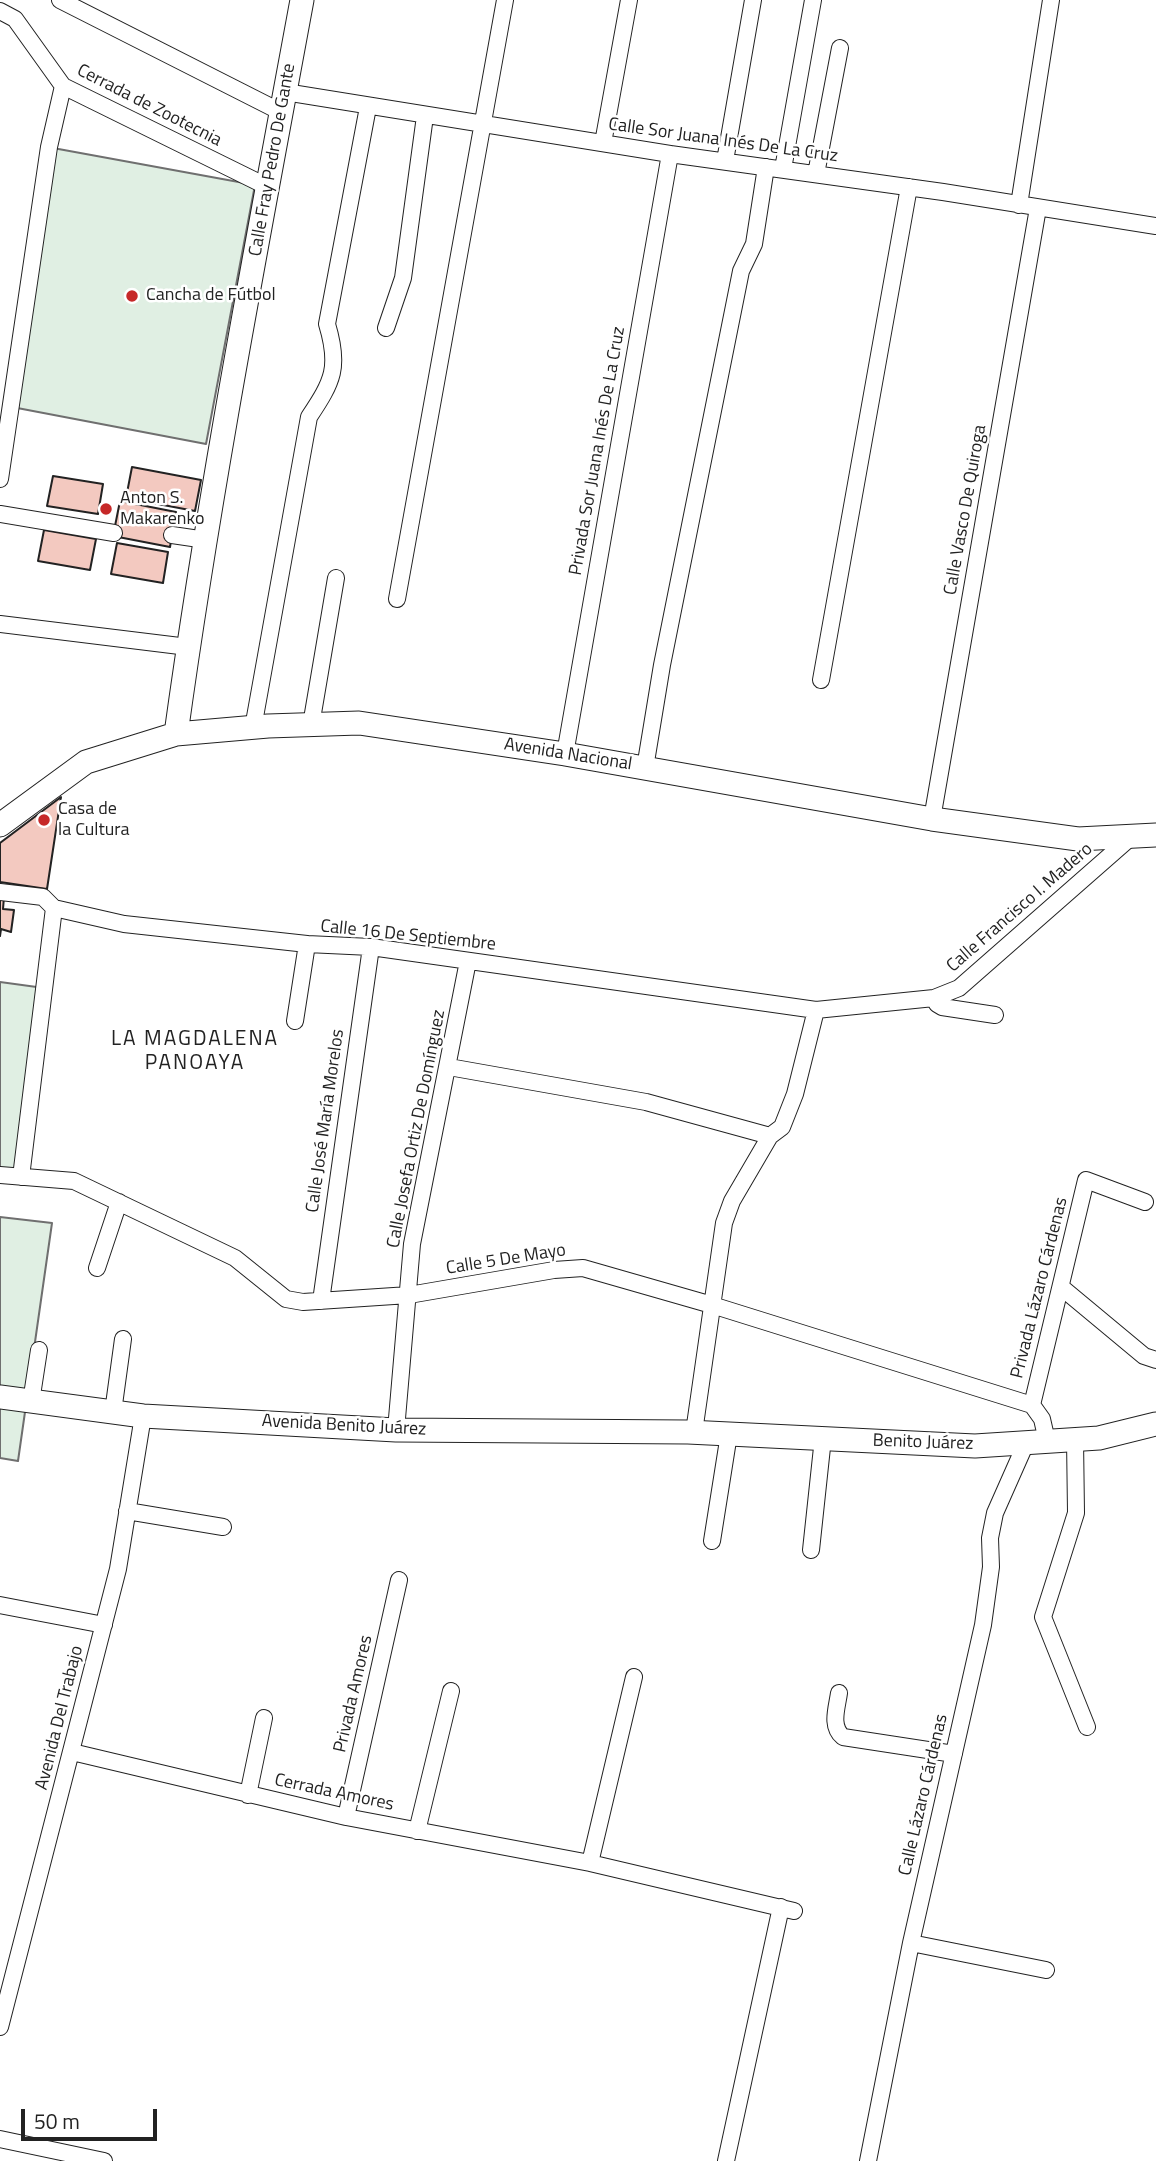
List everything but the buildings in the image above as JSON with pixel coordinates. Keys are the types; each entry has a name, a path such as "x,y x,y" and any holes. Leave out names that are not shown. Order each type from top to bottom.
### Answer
{"street":[{"name":"Calle Sor Juana Inés De La Cruz","path":"60,0 283,102 368,107 1156,226"},
{"name":"Calle Fray Pedro De Gante","path":"176,734 206,540 302,0"},
{"path":"397,599 505,0"},
{"path":"603,143 629,0"},
{"path":"725,161 753,0"},
{"path":"645,768 741,271 754,244 775,168 813,0"},
{"path":"1018,205 1051,0"},
{"name":"Cerrada de Zootecnia","path":"0,11 15,19 63,86 268,187"},
{"path":"816,174 840,48"},
{"path":"0,478 50,147 63,86"},
{"path":"253,728 309,417 324,394 334,371 327,324 368,107"},
{"path":"386,328 403,278 425,116"},
{"name":"Privada Sor Juana Inés De La Cruz","path":"565,754 670,154"},
{"path":"821,680 909,187"},
{"name":"Calle Vasco De Quiroga","path":"932,818 1038,208"},
{"path":"0,514 114,533"},
{"path":"172,535 206,540"},
{"path":"310,725 336,578"},
{"path":"0,624 188,647"},
{"name":"Avenida Nacional","path":"0,825 86,762 176,734 359,723 565,754 932,818 1078,839 1156,835"},
{"name":"Calle Francisco I. Madero","path":"816,1010 934,998 959,988 1130,838"},
{"name":"Calle 16 De Septiembre","path":"0,892 44,897 54,908 124,924 307,944 371,947 816,1010"},
{"path":"21,1177 54,908"},
{"path":"295,1021 307,944"},
{"name":"Calle José María Morelos","path":"321,1301 371,947"},
{"name":"Calle Josefa Ortiz De Domínguez","path":"396,1430 412,1244 468,961"},
{"path":"934,998 942,1007 995,1015"},
{"path":"688,1432 695,1425 724,1223 732,1201 770,1136 782,1127 795,1094 816,1010"},
{"path":"449,1067 646,1102 770,1136"},
{"name":"Calle 5 De Mayo","path":"0,1175 74,1181 235,1258 286,1299 303,1302 409,1295 554,1270 583,1268 712,1305 1032,1405"},
{"name":"Privada Lázaro Cárdenas","path":"1032,1405 1086,1180 1145,1202"},
{"path":"97,1268 119,1202"},
{"path":"1060,1287 1150,1358"},
{"path":"113,1412 123,1339"},
{"path":"31,1402 39,1350"},
{"name":"Avenida Benito Juárez","path":"0,1397 143,1416 396,1430 688,1432"},
{"path":"1032,1405 1042,1419 1037,1442"},
{"name":"Avenida Del Trabajo","path":"0,2027 118,1569 143,1416"},
{"name":"Benito Juárez","path":"688,1432 975,1446 1099,1438 1156,1424"},
{"path":"712,1541 729,1434"},
{"path":"811,1550 822,1438"},
{"path":"1075,1439 1076,1513 1043,1618 1087,1727"},
{"name":"Calle Lázaro Cárdenas","path":"868,2161 911,1943 983,1625 991,1567 990,1538 995,1513 1037,1442"},
{"path":"127,1511 223,1527"},
{"name":"Privada Amores","path":"346,1816 399,1580"},
{"path":"0,1605 104,1625"},
{"path":"590,1863 634,1677"},
{"path":"417,1830 451,1691"},
{"path":"839,1693 835,1722 837,1732 843,1737 954,1754"},
{"path":"248,1795 264,1718"},
{"name":"Cerrada Amores","path":"72,1752 248,1795 590,1863 788,1909 726,2161"},
{"path":"911,1943 1046,1970"},
{"path":"0,2140 104,2161"}],"green space":[{"name":"Cancha de Fútbol","path":"53,148 255,185 206,444 12,407"},
{"path":"0,982 44,988 17,1174 0,1172"},
{"path":"0,1217 52,1223 18,1461 0,1458"}],"place":[{"name":"Cancha de Fútbol","path":"132,296"},
{"name":"Anton S. Makarenko","path":"106,509"},
{"name":"Casa de la Cultura","path":"44,820"}],"district":[{"name":"LA MAGDALENA PANOAYA","path":"195,1052"}]}
